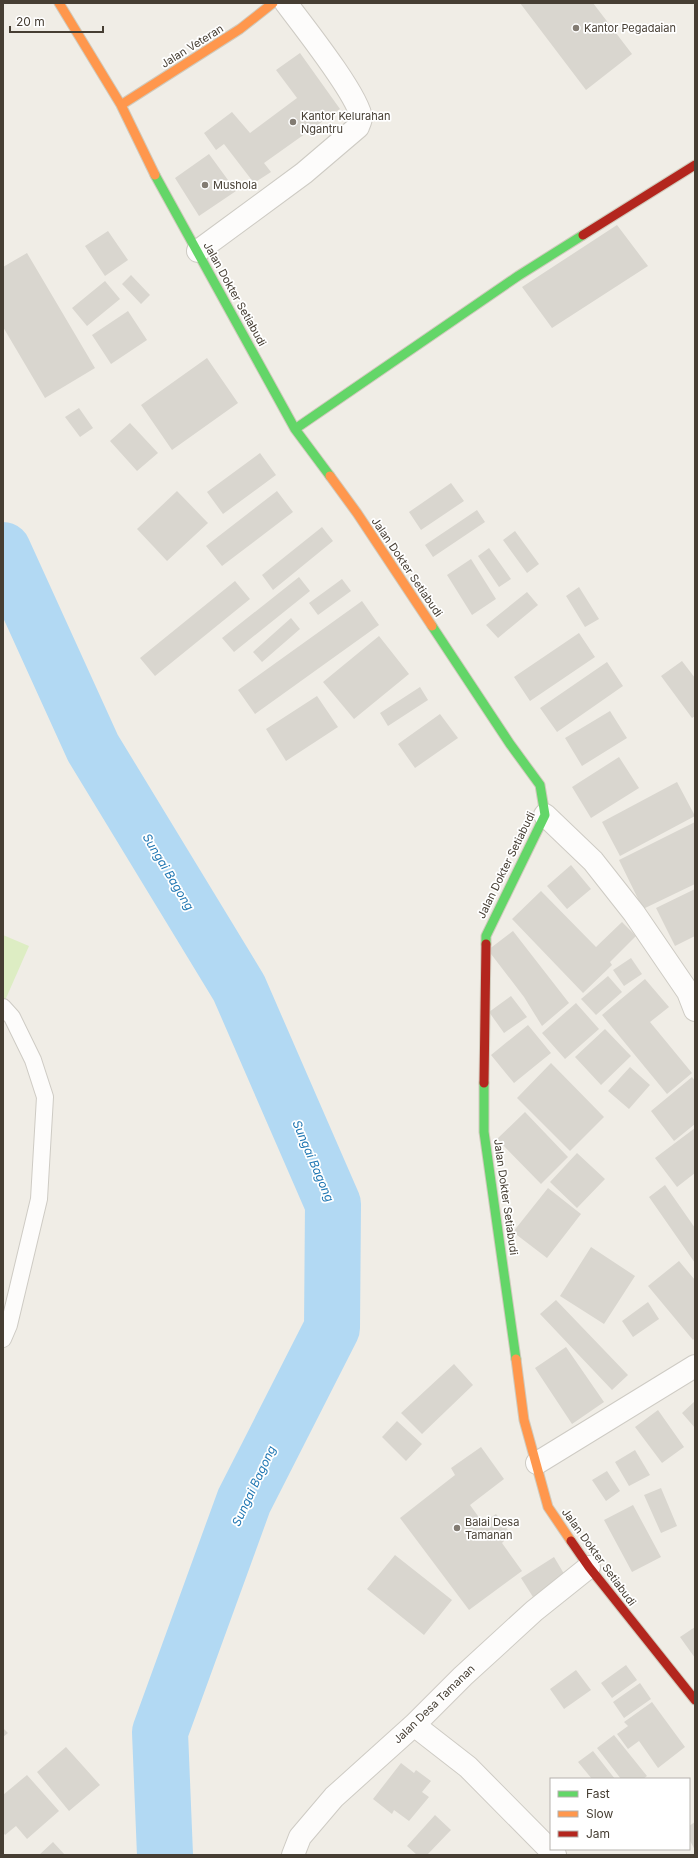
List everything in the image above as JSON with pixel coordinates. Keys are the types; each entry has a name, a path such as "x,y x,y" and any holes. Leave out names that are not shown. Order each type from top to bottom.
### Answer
{"street":[{"name":"Jalan Dokter Setiabudi","path":"59,3 121,105 155,176 198,251 295,429 357,513 510,744 540,785 545,814 486,936 484,1132 524,1420 548,1507 589,1567 695,1700"},
{"name":"Jalan Veteran","path":"121,105 240,29 273,3"},
{"path":"198,251 304,173 358,127 361,118 356,104 332,65 286,3"},
{"path":"295,429 518,276 695,165"},
{"path":"545,814 593,861 634,913 688,992 695,1010"},
{"path":"537,1464 695,1366"},
{"name":"Jalan Desa Tamanan","path":"293,1855 300,1837 334,1797 414,1725 468,1671 534,1611 589,1567"},
{"path":"414,1725 468,1767 550,1850"}],"lane":[{"path":"3,1007 12,1017 33,1060 45,1097 39,1199 3,1339"}],"green space":[{"path":"3,935 29,946 3,1005"}],"building":[{"name":"Kantor Pegadaian","path":"520,3 593,3 632,54 586,90"},
{"name":"Kantor Kelurahan Ngantru","path":"300,53 340,109 264,163 271,172 254,183 224,144 216,150 204,133 232,112 250,133 297,98 276,70"},
{"name":"Mushola","path":"209,154 236,191 199,216 175,178"},
{"path":"617,225 648,266 552,328 522,287"},
{"path":"108,231 128,260 105,276 85,246"},
{"path":"27,253 95,368 45,398 3,327 3,267"},
{"path":"131,275 150,295 141,304 122,284"},
{"path":"105,281 120,299 87,326 72,308"},
{"path":"128,311 147,340 111,364 92,335"},
{"path":"207,358 238,403 172,450 141,405"},
{"path":"79,408 93,428 80,437 65,417"},
{"path":"130,423 158,453 137,471 110,441"},
{"path":"260,453 276,475 223,514 207,492"},
{"path":"451,483 464,501 421,530 409,512"},
{"path":"177,491 208,523 167,561 137,529"},
{"path":"277,491 293,512 222,566 206,546"},
{"path":"477,510 485,522 433,557 425,545"},
{"path":"322,527 333,541 273,590 262,575"},
{"path":"515,531 539,564 527,573 503,540"},
{"path":"489,548 511,579 499,587 478,556"},
{"path":"471,559 496,599 472,615 447,575"},
{"path":"299,577 310,591 234,652 222,638"},
{"path":"342,579 351,591 318,615 309,603"},
{"path":"235,581 250,599 155,676 140,658"},
{"path":"579,587 599,619 585,627 566,596"},
{"path":"527,592 538,605 498,638 486,625"},
{"path":"362,601 379,625 255,714 238,690"},
{"path":"291,618 300,629 262,662 253,652"},
{"path":"579,633 595,657 530,701 514,677"},
{"path":"379,636 409,674 354,719 323,682"},
{"path":"682,661 695,678 695,716 692,718 661,676"},
{"path":"607,662 623,686 557,732 540,708"},
{"path":"420,687 428,700 388,726 380,713"},
{"path":"317,696 338,727 286,761 266,729"},
{"path":"610,711 627,738 582,766 565,738"},
{"path":"440,714 458,738 415,768 398,744"},
{"path":"619,757 639,788 591,818 572,787"},
{"path":"677,782 695,816 620,856 602,822"},
{"path":"695,822 695,884 643,909 619,860"},
{"path":"571,865 591,889 567,909 547,886"},
{"path":"695,889 695,936 675,946 656,908"},
{"path":"541,891 596,947 622,922 636,936 610,962 612,965 583,993 512,919"},
{"path":"513,931 569,1003 542,1026 524,997 488,950"},
{"path":"631,958 642,974 624,986 613,970"},
{"path":"608,976 622,992 596,1015 581,999"},
{"path":"645,979 669,1007 650,1022 692,1073 667,1094 602,1015"},
{"path":"511,996 527,1017 504,1033 489,1012"},
{"path":"576,1003 599,1029 565,1059 542,1033"},
{"path":"528,1025 551,1053 514,1083 491,1055"},
{"path":"605,1029 631,1056 601,1085 575,1057"},
{"path":"551,1063 604,1117 570,1151 517,1098"},
{"path":"630,1067 650,1085 629,1109 608,1091"},
{"path":"692,1077 695,1081 695,1124 674,1141 651,1111"},
{"path":"525,1112 568,1157 541,1184 497,1139"},
{"path":"695,1128 695,1173 677,1187 655,1158"},
{"path":"577,1153 605,1179 577,1208 550,1182"},
{"path":"665,1185 695,1228 695,1263 649,1197"},
{"path":"548,1188 581,1214 547,1258 513,1232"},
{"path":"591,1247 635,1276 604,1324 560,1296"},
{"path":"679,1261 695,1280 695,1338 693,1340 648,1286"},
{"path":"556,1300 628,1375 612,1390 540,1314"},
{"path":"648,1302 659,1319 633,1337 622,1321"},
{"path":"566,1347 604,1402 572,1424 535,1368"},
{"path":"454,1364 473,1385 422,1434 401,1413"},
{"path":"695,1401 695,1428 682,1413"},
{"path":"658,1410 684,1447 662,1463 635,1427"},
{"path":"397,1421 422,1444 406,1461 382,1437"},
{"name":"Balai Desa Tamanan","path":"481,1447 504,1479 470,1505 483,1523 496,1514 511,1534 502,1543 522,1571 469,1610 400,1518 455,1475 451,1468"},
{"path":"635,1450 650,1475 629,1486 615,1462"},
{"path":"607,1471 620,1491 606,1501 592,1480"},
{"path":"661,1488 677,1526 661,1533 644,1495"},
{"path":"633,1505 661,1557 632,1572 604,1520"},
{"path":"395,1555 452,1600 424,1635 367,1589"},
{"path":"554,1557 566,1577 533,1597 521,1578"},
{"path":"695,1627 695,1658 680,1637"},
{"path":"626,1665 637,1680 612,1698 601,1683"},
{"path":"576,1670 591,1690 564,1709 550,1689"},
{"path":"640,1683 651,1699 624,1718 613,1702"},
{"path":"652,1702 685,1747 658,1768 639,1741 628,1749 617,1734 628,1726 624,1722"},
{"path":"3,1728 8,1733 3,1737"},
{"path":"614,1735 647,1776 644,1778 620,1778 597,1748"},
{"path":"66,1747 100,1785 69,1811 37,1772"},
{"path":"593,1751 614,1778 591,1778 578,1762"},
{"path":"401,1763 414,1773 416,1770 431,1781 422,1792 429,1797 409,1821 394,1810 392,1814 373,1799"},
{"path":"27,1775 59,1811 27,1839 16,1826 5,1835 3,1832 3,1795"},
{"path":"435,1815 451,1830 427,1855 417,1855 407,1846"},
{"path":"695,1822 695,1850 690,1841 690,1825"},
{"path":"53,1842 65,1855 39,1855"}],"waterway":[{"name":"Sungai Bagong","path":"3,550 93,748 239,988 333,1204 332,1328 244,1501 160,1732 165,1855"}],"traffic: fast":[{"path":"155,175 295,429 330,476"},
{"path":"295,429 518,276 583,235"},
{"path":"432,626 510,744 540,785 545,815 486,936 486,944"},
{"path":"484,1083 484,1132 516,1359"}],"traffic: slow":[{"path":"59,3 121,105 155,175"},
{"path":"121,105 240,29 273,3"},
{"path":"330,476 357,513 432,626"},
{"path":"516,1359 524,1420 548,1507 571,1541"}],"traffic: jam":[{"path":"583,235 695,165"},
{"path":"484,1083 486,944"},
{"path":"571,1541 589,1567 695,1700"}],"place":[{"name":"Kantor Pegadaian","path":"576,28"},
{"name":"Kantor Kelurahan Ngantru","path":"293,122"},
{"name":"Mushola","path":"205,185"},
{"name":"Balai Desa Tamanan","path":"457,1528"}]}
